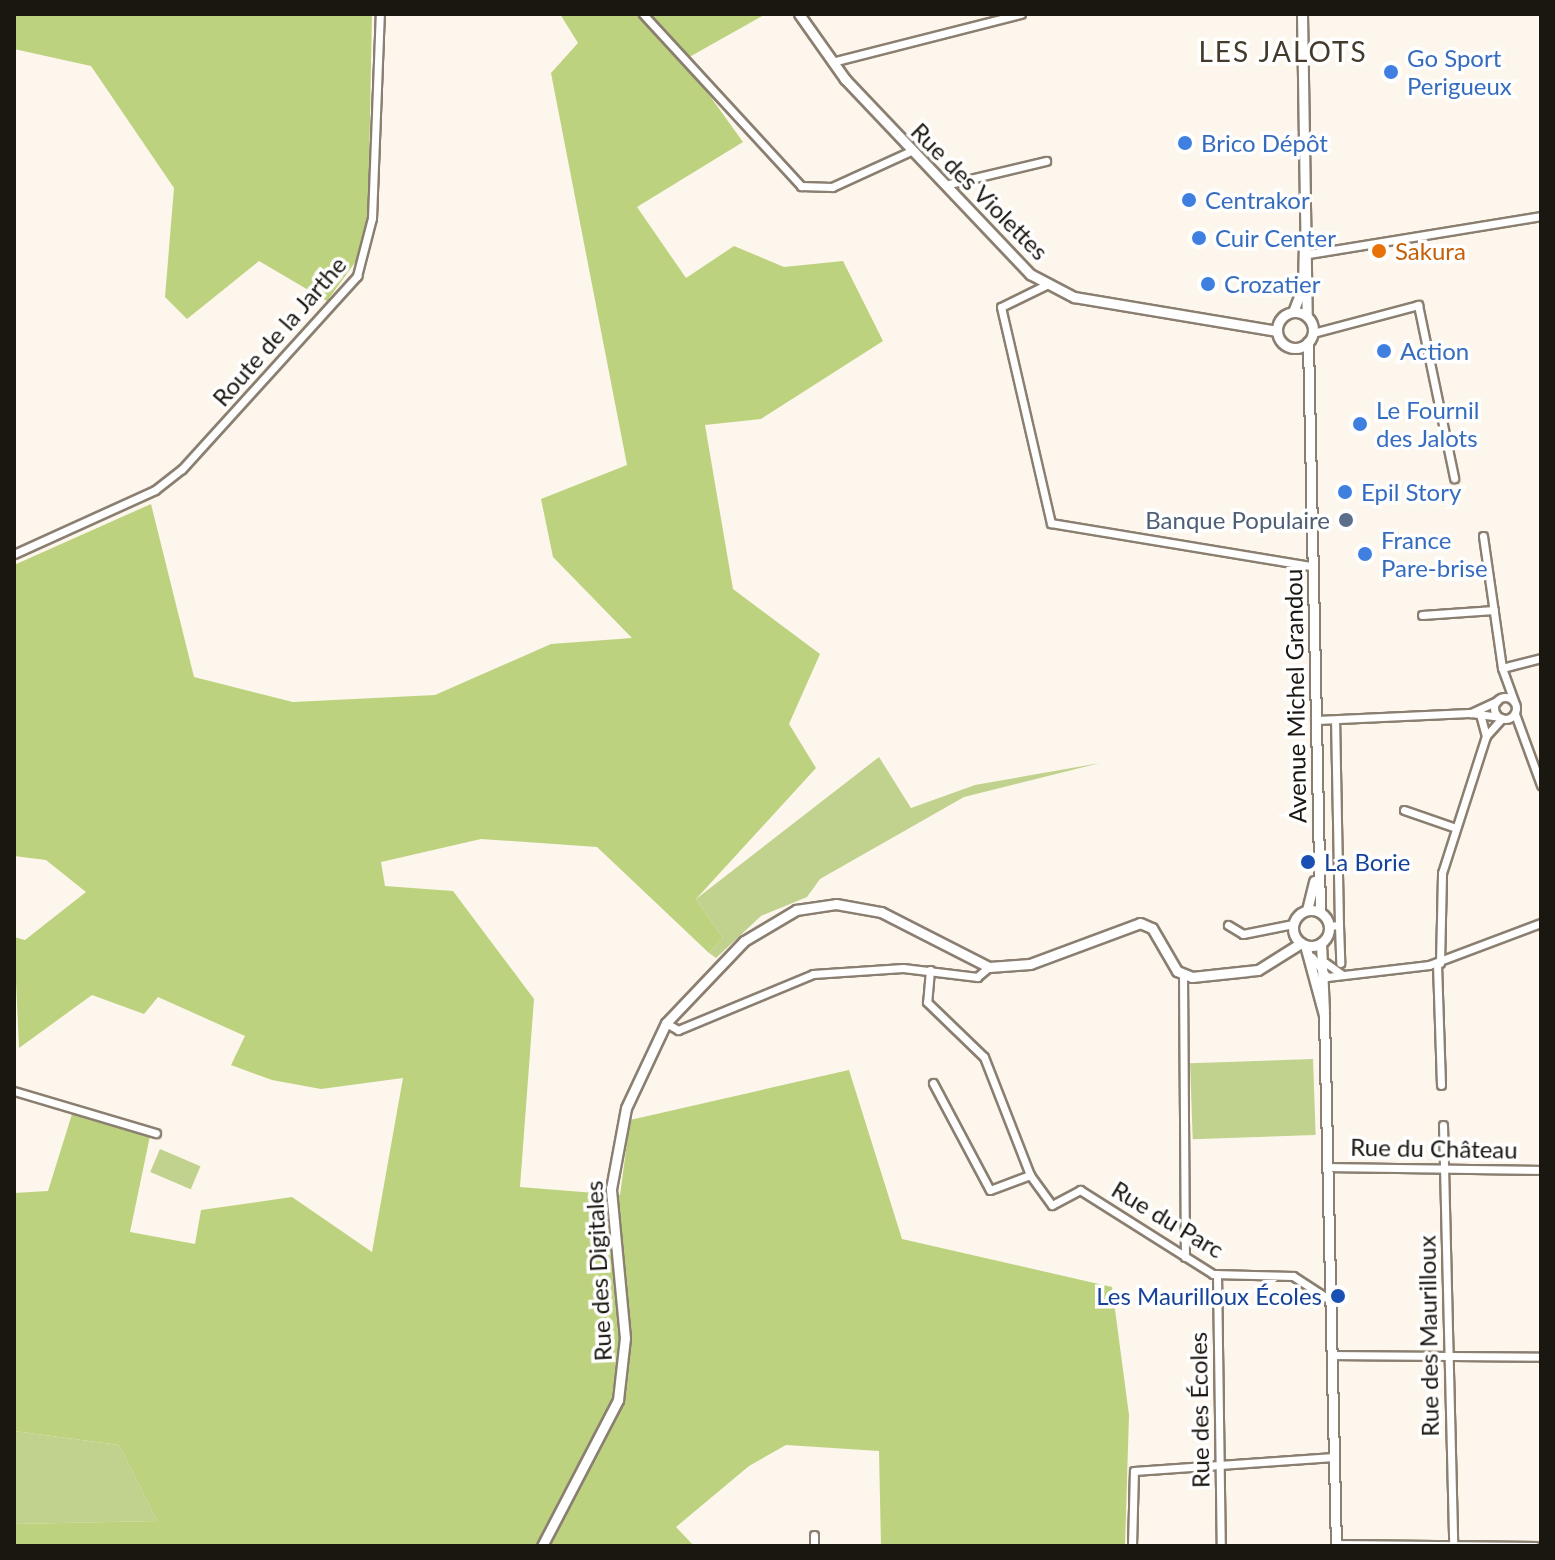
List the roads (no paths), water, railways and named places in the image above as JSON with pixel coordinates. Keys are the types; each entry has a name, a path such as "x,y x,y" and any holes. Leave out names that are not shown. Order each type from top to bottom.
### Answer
{"main road":[{"name":"Rue des Violettes","path":"799,14 832,62 943,186 1048,284 1074,297 1277,331"},
{"path":"1277,331 1293,312 1303,286 1306,227 1302,14"},
{"path":"1293,312 1307,316 1309,254 1306,227"},
{"name":"Avenue Michel Grandou","path":"1307,316 1311,381 1311,566 1320,912"},
{"name":"Avenue Michel Grandou","path":"1277,331 1292,347 1311,381"},
{"path":"1292,347 1310,338"},
{"name":"Avenue Michel Grandou","path":"1307,910 1317,866"},
{"name":"Rue des Digitales","path":"542,1546 618,1400 625,1338 613,1165 634,1085 666,1023 744,941 808,906 868,907 989,967"},
{"path":"989,967 1030,964 1140,923 1183,975 1230,975 1278,960 1298,937 1307,910 1320,912 1334,926 1321,943"},
{"path":"1298,937 1321,943"},
{"path":"1298,937 1312,957 1324,1015"},
{"path":"1321,943 1327,977 1324,1015 1336,1545"}],"street":[{"name":"Route de la Jarthe","path":"14,554 155,490 182,469 357,276 372,218 380,14"},
{"path":"643,14 801,186 832,187 911,151"},
{"path":"832,62 1021,14"},
{"path":"943,186 1046,161"},
{"path":"1309,254 1541,216"},
{"path":"1048,284 1001,307 1051,523 1311,566"},
{"path":"1310,338 1418,305 1454,478"},
{"path":"1441,1085 1438,964 1442,873 1486,736 1500,717 1502,668 1483,536"},
{"path":"1422,615 1494,610"},
{"path":"1502,668 1541,658"},
{"path":"1502,668 1514,701 1515,714 1529,740 1541,785"},
{"path":"1476,714 1500,699 1514,701"},
{"path":"1315,720 1476,714 1500,717 1515,714"},
{"path":"1476,714 1486,736"},
{"path":"1335,720 1334,926 1340,963"},
{"path":"1529,740 1541,740"},
{"path":"1404,810 1456,828"},
{"path":"1312,957 1327,977 1438,964 1541,923"},
{"path":"1228,925 1243,934 1298,937"},
{"path":"1326,963 1343,975"},
{"path":"666,1023 678,1030 813,974 930,970 977,977 989,967"},
{"path":"930,970 927,1002 984,1057 1030,1175 990,1190 933,1083"},
{"path":"1183,975 1185,1257"},
{"path":"14,1091 156,1133"},
{"name":"Rue des Maurilloux","path":"1443,1125 1453,1546"},
{"name":"Rue du Château","path":"1327,1167 1541,1170"},
{"name":"Rue du Parc","path":"1030,1175 1052,1205 1076,1191 1217,1274 1293,1276 1330,1300"},
{"name":"Rue des Écoles","path":"1217,1274 1221,1546"},
{"path":"1331,1355 1541,1357"},
{"path":"1132,1546 1134,1471 1220,1461 1334,1457"},
{"path":"814,1535 814,1546"},
{"path":"1336,1545 1535,1546"}],"place":[{"name":"Go Sport Perigueux","path":"1391,72"},
{"name":"Brico Dépôt","path":"1185,143"},
{"name":"Centrakor","path":"1189,200"},
{"name":"Cuir Center","path":"1199,238"},
{"name":"Sakura","path":"1379,251"},
{"name":"Crozatier","path":"1208,284"},
{"name":"Action","path":"1384,351"},
{"name":"Le Fournil des Jalots","path":"1360,424"},
{"name":"Epil Story","path":"1345,492"},
{"name":"Banque Populaire","path":"1346,520"},
{"name":"France Pare-brise","path":"1365,554"},
{"name":"La Borie","path":"1308,862"},
{"name":"Les Maurilloux Écoles","path":"1338,1296"}],"district":[{"name":"LES JALOTS","path":"1283,51"}]}
